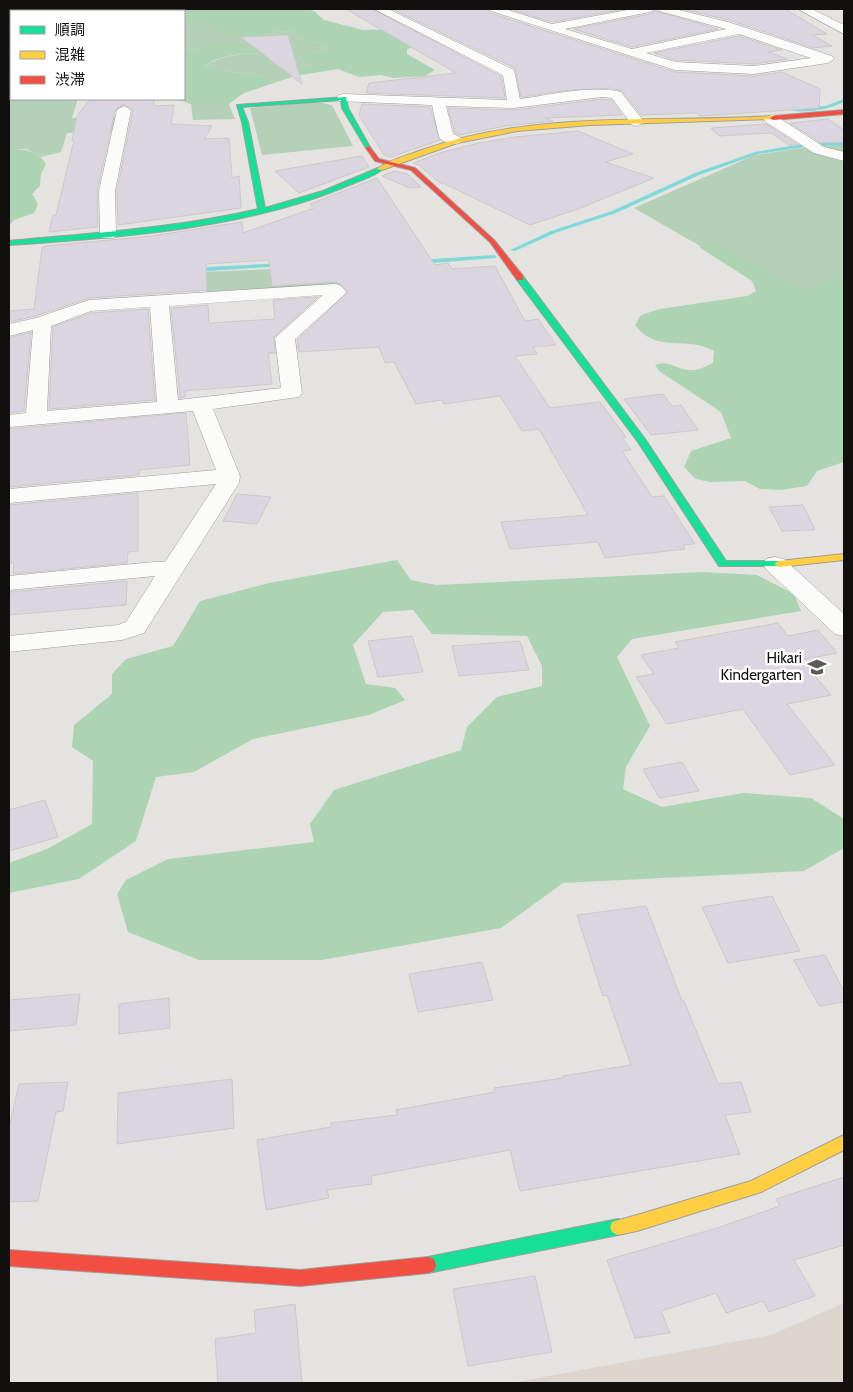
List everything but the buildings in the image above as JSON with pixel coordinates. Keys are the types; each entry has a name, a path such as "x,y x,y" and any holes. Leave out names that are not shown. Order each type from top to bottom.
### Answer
{"street":[{"path":"380,9 509,73 514,104"},
{"path":"495,9 675,66 754,70 828,59"},
{"path":"551,28 650,9"},
{"path":"662,9 725,19 739,30 807,54 844,62"},
{"path":"804,9 844,30"},
{"path":"630,52 739,30"},
{"path":"262,210 245,122 239,106 344,98 514,104 602,93 616,95 637,122"},
{"path":"344,98 345,108 377,160 414,169 492,241 642,441 723,564 775,564 844,556"},
{"path":"438,101 446,137 455,140"},
{"path":"108,234 107,191 124,110"},
{"path":"9,243 204,223 294,203 455,140 542,126 771,119 844,112"},
{"path":"771,119 819,150 844,158"},
{"path":"9,330 41,323 89,306 334,289 336,292 285,338 292,393 201,404 9,421"},
{"path":"159,301 168,407"},
{"path":"36,419 43,330 41,323"},
{"path":"9,644 122,632 135,627 228,483 229,476 201,404"},
{"path":"9,496 229,476"},
{"path":"775,564 844,628"},
{"path":"9,583 154,569 171,570"},
{"path":"9,1258 300,1278 414,1268 637,1223 755,1187 844,1142"}],"shaded area":[{"path":"844,1303 844,1383 511,1383 771,1335"}],"green space":[{"path":"9,9 306,9 314,11 324,20 363,30 397,29 421,45 407,49 407,54 435,70 425,76 393,78 381,75 359,77 338,69 295,76 285,74 293,69 313,66 300,61 299,57 328,49 319,43 306,42 294,32 279,31 255,37 220,31 214,23 185,23 185,10 10,10 9,12"},
{"path":"185,23 215,23 255,37 279,31 294,32 306,42 319,43 328,49 299,57 300,61 314,66 293,69 286,74 295,76 274,83 266,78 222,71 206,65 225,57 261,53 209,45 185,51"},
{"path":"237,44 256,49 262,53 226,57 206,65 222,71 266,78 274,83 244,93 229,104 191,104 179,100 185,100 185,51 209,45"},
{"path":"9,76 10,100 78,100 72,118 118,117 115,131 67,133 61,152 41,157 27,149 9,149"},
{"path":"316,102 332,105 353,146 262,155 250,108"},
{"path":"191,104 229,104 235,119 193,120"},
{"path":"823,145 844,146 844,282 794,300 634,208 755,155"},
{"path":"9,149 30,151 39,156 46,164 41,174 40,186 32,194 38,204 34,213 14,220 9,226"},
{"path":"704,245 721,247 795,287 807,289 844,277 844,462 817,471 807,486 780,490 760,489 745,481 710,482 696,479 684,467 691,451 731,438 721,412 659,371 655,365 670,364 684,369 696,370 713,363 714,351 704,346 662,342 652,339 643,334 635,325 641,315 660,309 747,296 756,291 752,281 699,247"},
{"path":"370,265 344,285 207,293 202,272"},
{"path":"397,560 411,580 436,585 703,572 757,575 794,594 801,611 632,639 617,657 650,726 626,767 623,789 662,807 743,793 811,798 844,819 844,848 804,871 563,883 501,928 322,960 199,960 128,932 117,894 126,880 168,859 314,842 310,824 334,790 461,750 467,727 497,697 542,686 542,666 527,636 432,634 413,610 383,612 353,645 366,684 395,688 405,700 369,715 253,739 194,772 156,777 136,841 79,879 9,893 9,863 47,849 92,824 93,761 72,747 74,725 112,694 112,674 126,659 173,646 200,601 269,583"}],"waterway":[{"path":"791,109 812,109 832,106 844,100"},
{"path":"821,144 844,144"},
{"path":"513,250 553,232 614,212 697,174 757,153 803,146"},
{"path":"419,262 494,257"},
{"path":"208,269 282,265"}],"traffic: fast":[{"path":"262,211 245,122 239,106 344,98 345,108 369,148"},
{"path":"9,243 152,229 222,219 303,200 380,169"},
{"path":"520,278 642,441 723,564 779,564"},
{"path":"428,1265 618,1227"}],"traffic: slow":[{"path":"380,169 455,141 517,129 590,123 773,118"},
{"path":"779,564 844,557"},
{"path":"618,1227 755,1187 844,1142"}],"traffic: jam":[{"path":"773,118 844,112"},
{"path":"369,148 377,160 413,169 492,241 520,278"},
{"path":"9,1258 300,1278 428,1265"}],"place":[{"name":"Hikari Kindergarten","path":"817,667"}]}
